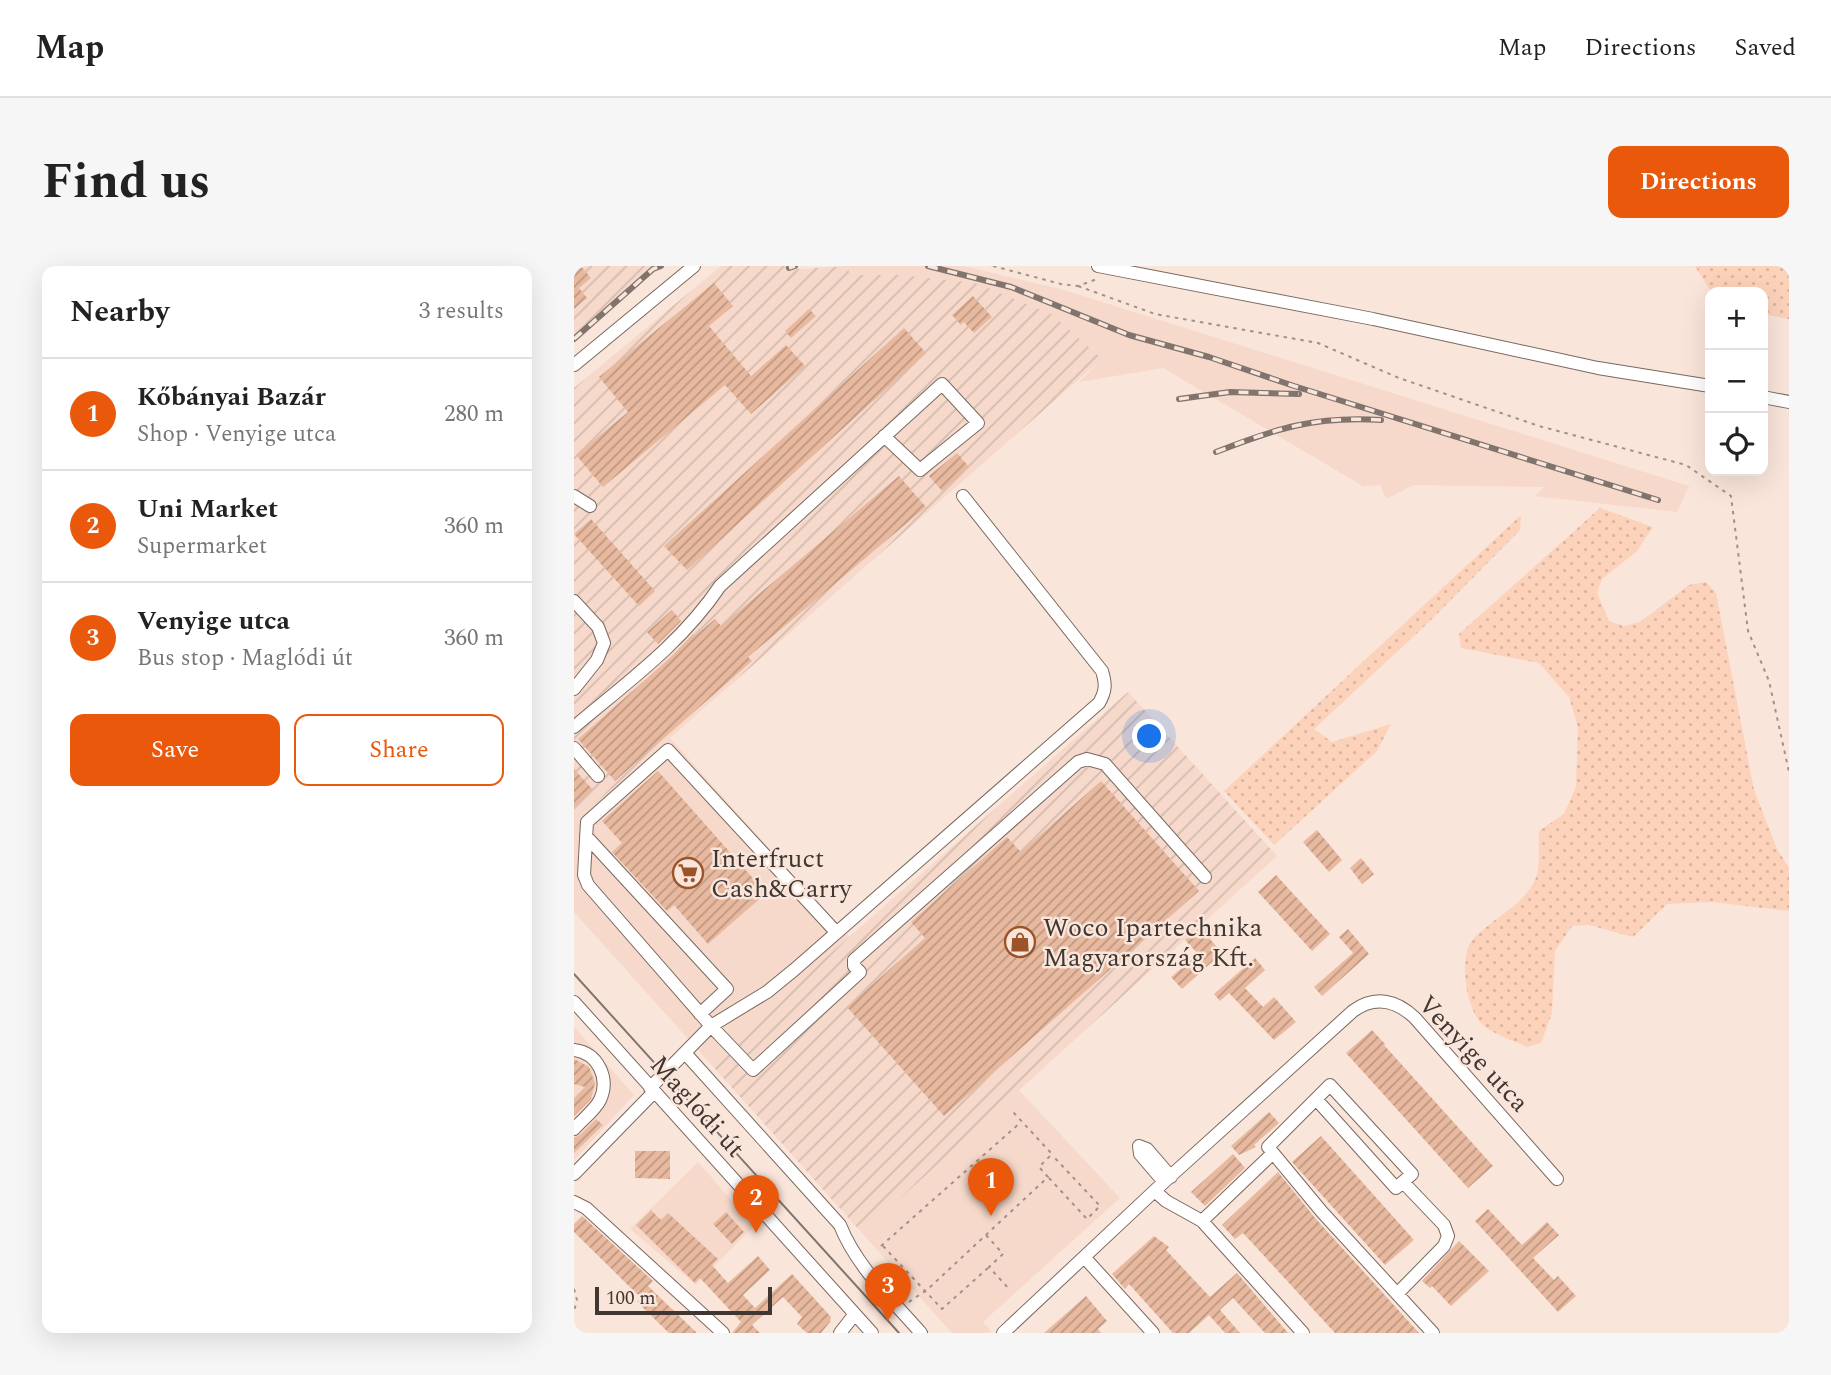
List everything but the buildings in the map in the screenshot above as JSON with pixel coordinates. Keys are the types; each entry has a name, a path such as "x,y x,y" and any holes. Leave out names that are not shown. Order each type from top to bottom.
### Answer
{"street":[{"path":"574,365 694,266"},
{"path":"1100,272 1373,319 1598,368 1705,385"},
{"path":"574,727 671,645 720,586 884,436 942,383 978,423 920,470 884,436"},
{"path":"1768,398 1789,402"},
{"path":"574,496 590,506"},
{"path":"574,1174 711,1026 767,992 1099,703 1105,692 1102,671 963,496"},
{"path":"574,601 598,627 604,643 597,660 574,689"},
{"path":"574,748 598,776"},
{"path":"836,932 668,750 587,822 584,875 588,885 700,1014 753,1070 860,972 855,966 855,960 1078,762 1087,759 1105,764 1205,877"},
{"path":"586,836 727,989 700,1014"},
{"name":"Venyige utca","path":"1003,1333 1353,1011 1375,1001 1393,1003 1408,1011 1557,1179"},
{"name":"Maglódi út","path":"574,1002 872,1333"},
{"path":"574,1050 593,1059 603,1070 604,1086 599,1102 574,1129"},
{"path":"685,1053 840,1225 847,1241 878,1285 921,1333"},
{"path":"1268,1147 1316,1099 1330,1085 1412,1174 1396,1188 1316,1099"},
{"path":"1202,1221 1273,1153 1322,1212 1433,1333"},
{"path":"1397,1294 1444,1245 1448,1236 1444,1225 1403,1182"},
{"path":"1164,1184 1166,1200 1202,1221 1303,1333"},
{"path":"574,1202 586,1208 723,1333"},
{"path":"1085,1258 1153,1333"},
{"path":"840,1333 854,1315"}],"path":[{"path":"993,266 1077,286 1155,314 1318,344 1399,378 1539,426 1686,465 1731,496 1748,631 1769,681 1789,772"},
{"path":"1077,286 1100,272"},
{"path":"1013,1112 1021,1121 1052,1154 1100,1206 1087,1219 1039,1167 1052,1154"},
{"path":"986,1235 1003,1254 942,1309 882,1245 1021,1121"},
{"path":"900,1309 924,1291 1048,1177"},
{"path":"989,1267 1010,1290"},
{"path":"574,1289 577,1300 574,1311"}],"shaded area":[{"path":"574,266 661,266 574,337"},
{"path":"721,266 785,266 800,269 847,266 850,275 899,275 975,283 1051,314 1102,359 574,822 574,388"},
{"path":"847,266 963,266 1064,290 1689,486 1677,512 1535,496 1544,487 1414,485 1386,499 1380,485 1363,486 1163,368 1079,382 1102,359 899,275 849,275"},
{"path":"1695,266 1789,266 1789,319 1768,315 1768,287 1708,287"},
{"path":"1600,508 1653,527 1637,551 1602,579 1597,593 1609,621 1624,626 1640,622 1689,585 1706,582 1716,593 1754,790 1777,849 1789,868 1789,911 1712,902 1667,904 1633,937 1589,925 1572,926 1555,951 1552,1013 1541,1043 1527,1047 1493,1032 1477,1018 1468,996 1466,958 1473,939 1523,897 1535,880 1539,863 1539,831 1564,814 1576,787 1578,727 1569,697 1539,663 1461,648 1459,634"},
{"path":"1521,515 1520,530 1428,623 1314,729 1332,742 1391,724 1377,751 1274,845 1224,791"},
{"path":"1128,692 1277,856 862,1233 708,1061"},
{"path":"670,738 849,937 708,1061 574,912 574,822"},
{"path":"574,1027 634,1095 574,1160"},
{"path":"1018,1089 1120,1198 983,1322 991,1331 952,1333 862,1233"},
{"path":"698,1162 754,1226 696,1285 630,1229"}],"tram line":[{"path":"574,974 899,1333"}],"railway":[{"path":"574,339 653,269 661,266"},
{"path":"789,268 795,266"},
{"path":"928,266 1011,287 1129,335 1209,357 1658,500"},
{"path":"1179,399 1230,392 1299,394"},
{"path":"1216,452 1258,436 1316,422 1381,420"}],"place":[{"name":"Interfruct Cash&Carry","path":"688,873"},
{"name":"Woco Ipartechnika Magyarország Kft.","path":"1020,942"},
{"name":"Kőbányai Bazár","path":"991,1216"},
{"name":"Uni Market","path":"756,1233"},
{"name":"Venyige utca","path":"888,1321"}]}
